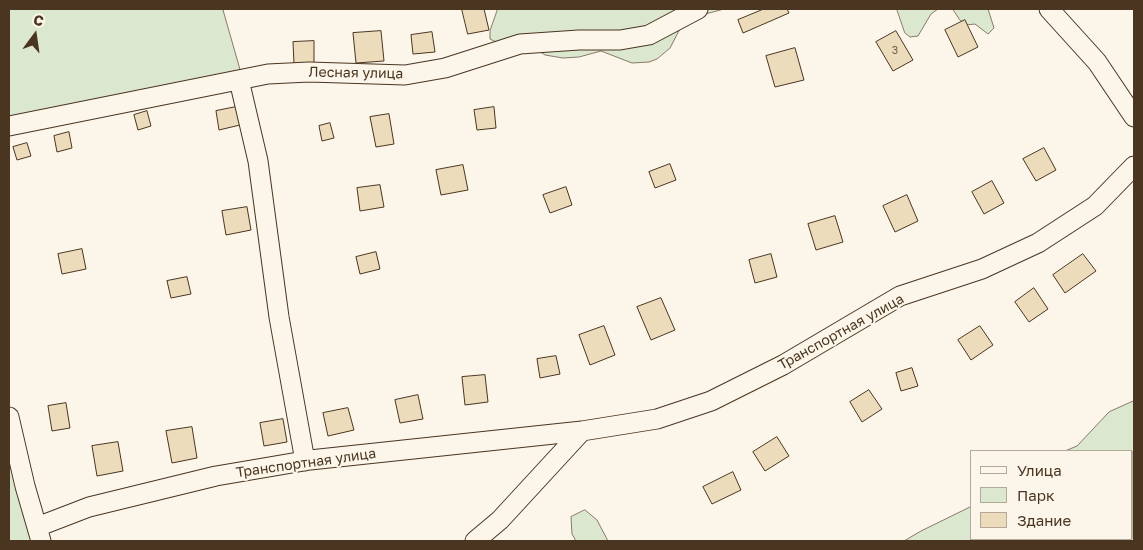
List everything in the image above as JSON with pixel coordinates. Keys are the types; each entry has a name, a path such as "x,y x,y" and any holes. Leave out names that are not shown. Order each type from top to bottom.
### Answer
{"street":[{"name":"Лесная улица","path":"9,126 268,74 310,72 405,75 445,68 520,44 579,40 620,40 649,35 698,9"},
{"path":"1049,9 1097,62 1134,117"},
{"path":"238,80 258,161 280,317 305,461"},
{"name":"Транспортная улица","path":"39,534 89,507 216,476 305,461 582,431 657,419 712,401 783,365 900,296 982,270 1038,243 1095,206 1134,166"},
{"path":"9,417 12,443 39,534"},
{"path":"475,541 500,520 582,431"}],"green space":[{"path":"9,9 226,9 223,10 245,87 9,131"},
{"path":"498,9 724,9 698,16 682,25 670,48 657,59 649,62 632,63 601,51 579,57 563,58 545,55 530,45 498,43 490,39 490,31"},
{"path":"897,9 938,9 931,14 918,36 910,37 905,33"},
{"path":"953,9 988,9 994,28 988,34 975,24 966,25 960,20"},
{"path":"1134,401 1134,541 904,541 970,507 970,540 1133,540 1133,450 1067,450 1077,446 1109,412"},
{"path":"9,417 41,541 9,541"},
{"path":"585,510 597,520 608,541 576,541 572,534 571,517"}],"building":[{"path":"462,9 484,9 489,30 468,34"},
{"path":"764,9 787,9 789,13 743,33 738,20"},
{"path":"965,20 978,47 958,57 945,30"},
{"path":"381,31 384,61 356,63 353,33"},
{"path":"896,31 913,60 893,71 876,42"},
{"path":"432,32 435,52 413,54 411,35"},
{"path":"314,41 314,63 294,64 293,42"},
{"path":"795,48 804,80 775,87 766,56"},
{"path":"236,107 240,125 219,130 216,111"},
{"path":"494,107 496,128 477,130 474,110"},
{"path":"147,111 151,126 138,130 134,115"},
{"path":"389,114 394,144 376,147 370,117"},
{"path":"330,123 334,138 322,141 319,126"},
{"path":"69,132 72,148 57,152 54,136"},
{"path":"27,143 31,156 17,160 13,147"},
{"path":"1044,148 1056,170 1036,181 1023,159"},
{"path":"670,164 676,180 655,188 649,172"},
{"path":"463,165 468,190 441,195 436,170"},
{"path":"992,181 1004,203 984,214 972,192"},
{"path":"380,185 384,207 360,211 357,188"},
{"path":"566,187 572,205 550,213 543,195"},
{"path":"907,195 918,221 895,232 883,206"},
{"path":"247,207 251,230 226,235 222,211"},
{"path":"835,216 843,242 816,250 808,224"},
{"path":"82,249 86,269 62,274 58,254"},
{"path":"376,252 380,269 360,274 356,257"},
{"path":"771,254 777,277 755,283 749,260"},
{"path":"1083,254 1096,271 1065,293 1053,275"},
{"path":"187,277 191,294 171,298 167,281"},
{"path":"1034,288 1048,309 1029,322 1015,302"},
{"path":"661,298 675,330 651,340 637,307"},
{"path":"604,326 615,355 590,365 579,335"},
{"path":"980,326 993,345 971,360 958,340"},
{"path":"556,356 560,374 540,378 537,359"},
{"path":"912,368 918,386 901,391 896,373"},
{"path":"485,375 488,402 465,405 462,377"},
{"path":"869,390 882,409 862,422 850,402"},
{"path":"418,395 423,419 400,423 395,400"},
{"path":"66,403 70,428 52,431 48,406"},
{"path":"348,408 354,430 328,436 323,413"},
{"path":"283,419 287,442 264,446 260,423"},
{"path":"192,427 197,458 172,463 166,431"},
{"path":"777,437 789,456 765,471 753,452"},
{"path":"118,442 123,471 97,476 92,446"},
{"path":"733,472 741,490 712,504 703,487"}]}
